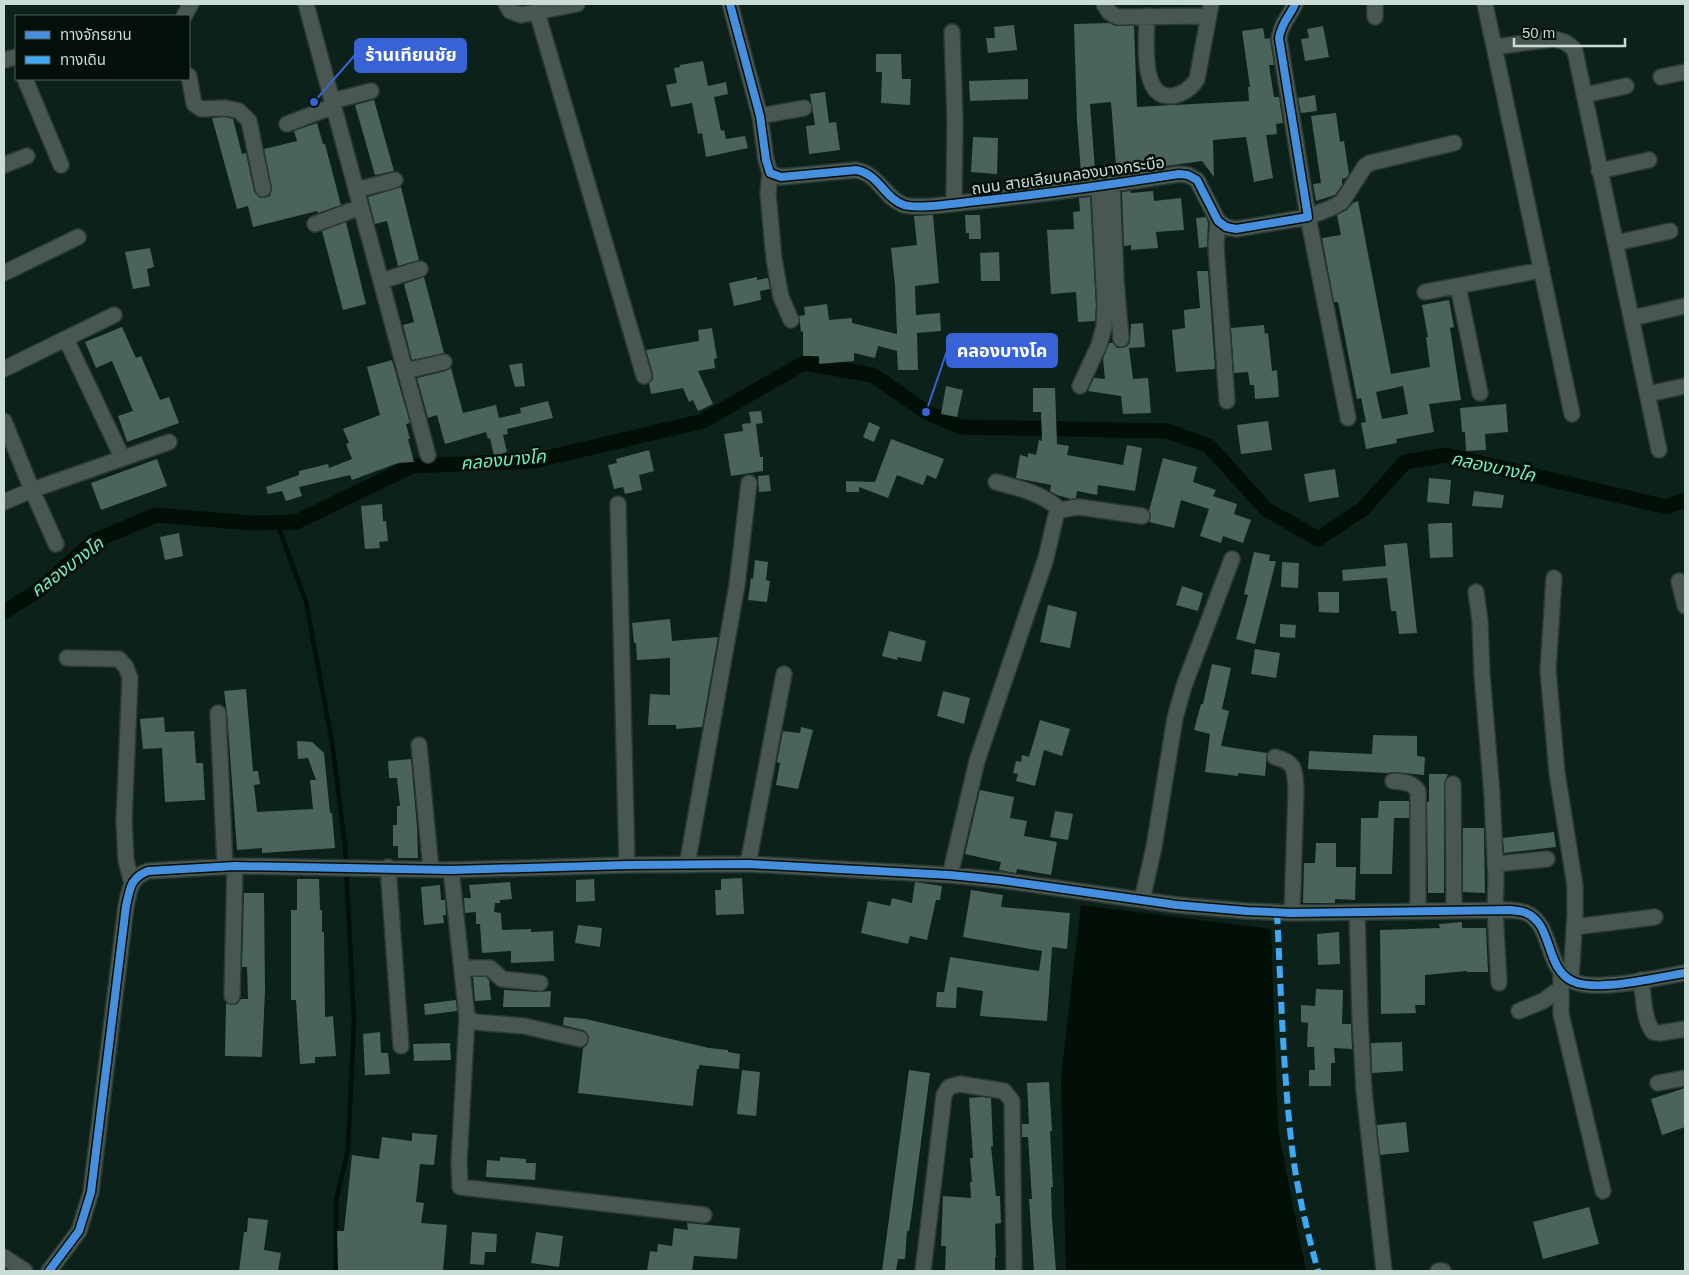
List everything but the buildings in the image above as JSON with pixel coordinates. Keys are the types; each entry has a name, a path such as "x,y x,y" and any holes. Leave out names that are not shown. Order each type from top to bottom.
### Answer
{"street":[{"path":"185,15 191,4"},
{"path":"306,4 428,455"},
{"path":"506,4 510,12 521,15 578,4"},
{"path":"730,4 760,116 766,160 770,173 768,193 774,259 781,297 791,320"},
{"path":"1104,4 1109,12 1117,17 1209,10 1197,79 1192,87 1184,92 1172,96 1162,96 1155,92 1150,82 1146,62 1147,16"},
{"path":"1295,4 1292,12 1281,26 1279,38 1308,217 1348,418"},
{"path":"1485,4 1572,414"},
{"path":"537,12 644,376"},
{"path":"952,32 954,204"},
{"path":"1494,47 1563,40 1570,44 1574,51 1659,450"},
{"path":"1661,77 1685,72"},
{"path":"25,80 61,164"},
{"path":"190,80 194,104 201,109 226,108 238,111 248,121 263,189"},
{"path":"1584,95 1626,86"},
{"path":"287,124 333,104 371,91"},
{"path":"760,116 804,108"},
{"path":"1218,221 1226,228 1236,229 1308,217 1342,202 1365,166 1370,163 1379,159 1454,143"},
{"path":"4,165 27,156"},
{"path":"1599,171 1649,160"},
{"name":"ถนน สายเลียบคลองบางกระบือ","path":"770,173 781,177 856,170 866,172 896,201 905,206 954,204 1047,194 1179,174 1188,175 1197,180 1218,221"},
{"path":"356,190 395,180"},
{"path":"1105,185 1121,339"},
{"path":"1080,386 1099,345 1104,327 1105,185"},
{"path":"315,224 361,207"},
{"path":"1218,221 1216,246 1227,401"},
{"path":"1616,243 1670,231"},
{"path":"4,273 78,237"},
{"path":"381,281 420,269"},
{"path":"1424,292 1542,270"},
{"path":"1458,286 1480,393"},
{"path":"1632,318 1685,306"},
{"path":"4,368 114,316"},
{"path":"66,339 122,457"},
{"path":"405,371 444,362"},
{"path":"1648,394 1685,386"},
{"path":"4,421 56,544"},
{"path":"4,502 122,457 169,442"},
{"path":"996,482 1043,497 1060,510"},
{"path":"687,864 737,585 749,483"},
{"path":"618,504 628,865"},
{"path":"950,875 976,761 1046,558 1056,515 1060,510 1079,507 1142,516"},
{"path":"1142,900 1154,848 1175,718 1184,686 1232,559"},
{"path":"1554,578 1548,670 1557,773 1574,886 1574,927 1564,980 1561,1014 1603,1191"},
{"path":"1678,581 1685,606"},
{"path":"1476,592 1480,621 1495,864 1495,910 1499,983"},
{"path":"68,658 119,660 126,667 130,678 124,820 126,860 132,883"},
{"path":"748,864 784,674"},
{"path":"218,713 230,866 232,996"},
{"path":"419,745 431,869"},
{"path":"1275,757 1287,760 1291,765 1294,772 1296,790 1292,913"},
{"path":"1393,781 1410,784 1418,791 1420,800 1418,911"},
{"path":"1453,784 1454,910"},
{"path":"1495,864 1547,859"},
{"path":"49,1271 79,1231 91,1192 126,906 132,883 139,874 148,871 230,866 388,867 451,870 748,864 950,875 1142,900 1292,913 1454,910 1526,912 1542,928 1564,980"},
{"path":"388,867 401,1046"},
{"path":"451,870 467,1017 459,1162 460,1187 704,1215"},
{"path":"1357,912 1364,1091 1384,1271"},
{"path":"1574,927 1655,917"},
{"path":"462,968 490,968 502,979 540,983"},
{"path":"1564,980 1596,986 1685,973"},
{"path":"1520,1011 1543,1001 1564,980"},
{"path":"1641,980 1647,1018 1653,1032 1660,1033 1685,1028"},
{"path":"467,1017 475,1022 524,1026 580,1039"},
{"path":"1658,1083 1685,1078"},
{"path":"923,1271 944,1094 949,1087 960,1084 1004,1091 1012,1101 1014,1271"},
{"path":"4,1257 25,1271"},
{"path":"1438,1271 1443,1271"}],"shaded area":[{"path":"1081,905 1271,929 1278,1130 1306,1271 1066,1271 1061,1077"}],"waterway":[{"name":"คลองบางโค","path":"4,612 39,590 94,541 156,515 251,523 296,522 412,466 534,461 703,421 804,363 873,375 926,412 960,427 1168,431 1209,446 1266,509 1318,539 1363,509 1405,462 1446,455 1667,507 1685,500"},
{"path":"277,523 306,602 332,742 345,845 354,1022 348,1150 336,1200 336,1271"}],"marked path":[{"path":"1277,912 1284,1060 1292,1148 1303,1210 1318,1271"}],"cycle path":[{"path":"730,4 760,116 766,160 770,173 781,177 856,170 870,176 897,202 910,206 945,205 1100,186 1179,174 1188,175 1197,180 1218,221 1226,227 1236,229 1308,217 1279,38 1284,23 1295,4"},
{"path":"49,1271 79,1231 91,1192 126,906 134,881 148,871 235,866 451,870 748,864 950,875 1000,880 1177,905 1247,911 1292,913 1511,910 1524,912 1535,919 1541,926 1557,966 1563,975 1572,981 1583,984 1612,985 1685,973"}],"place":[{"name":"ร้านเทียนชัย","path":"314,102"},
{"name":"คลองบางโค","path":"926,412"}]}
